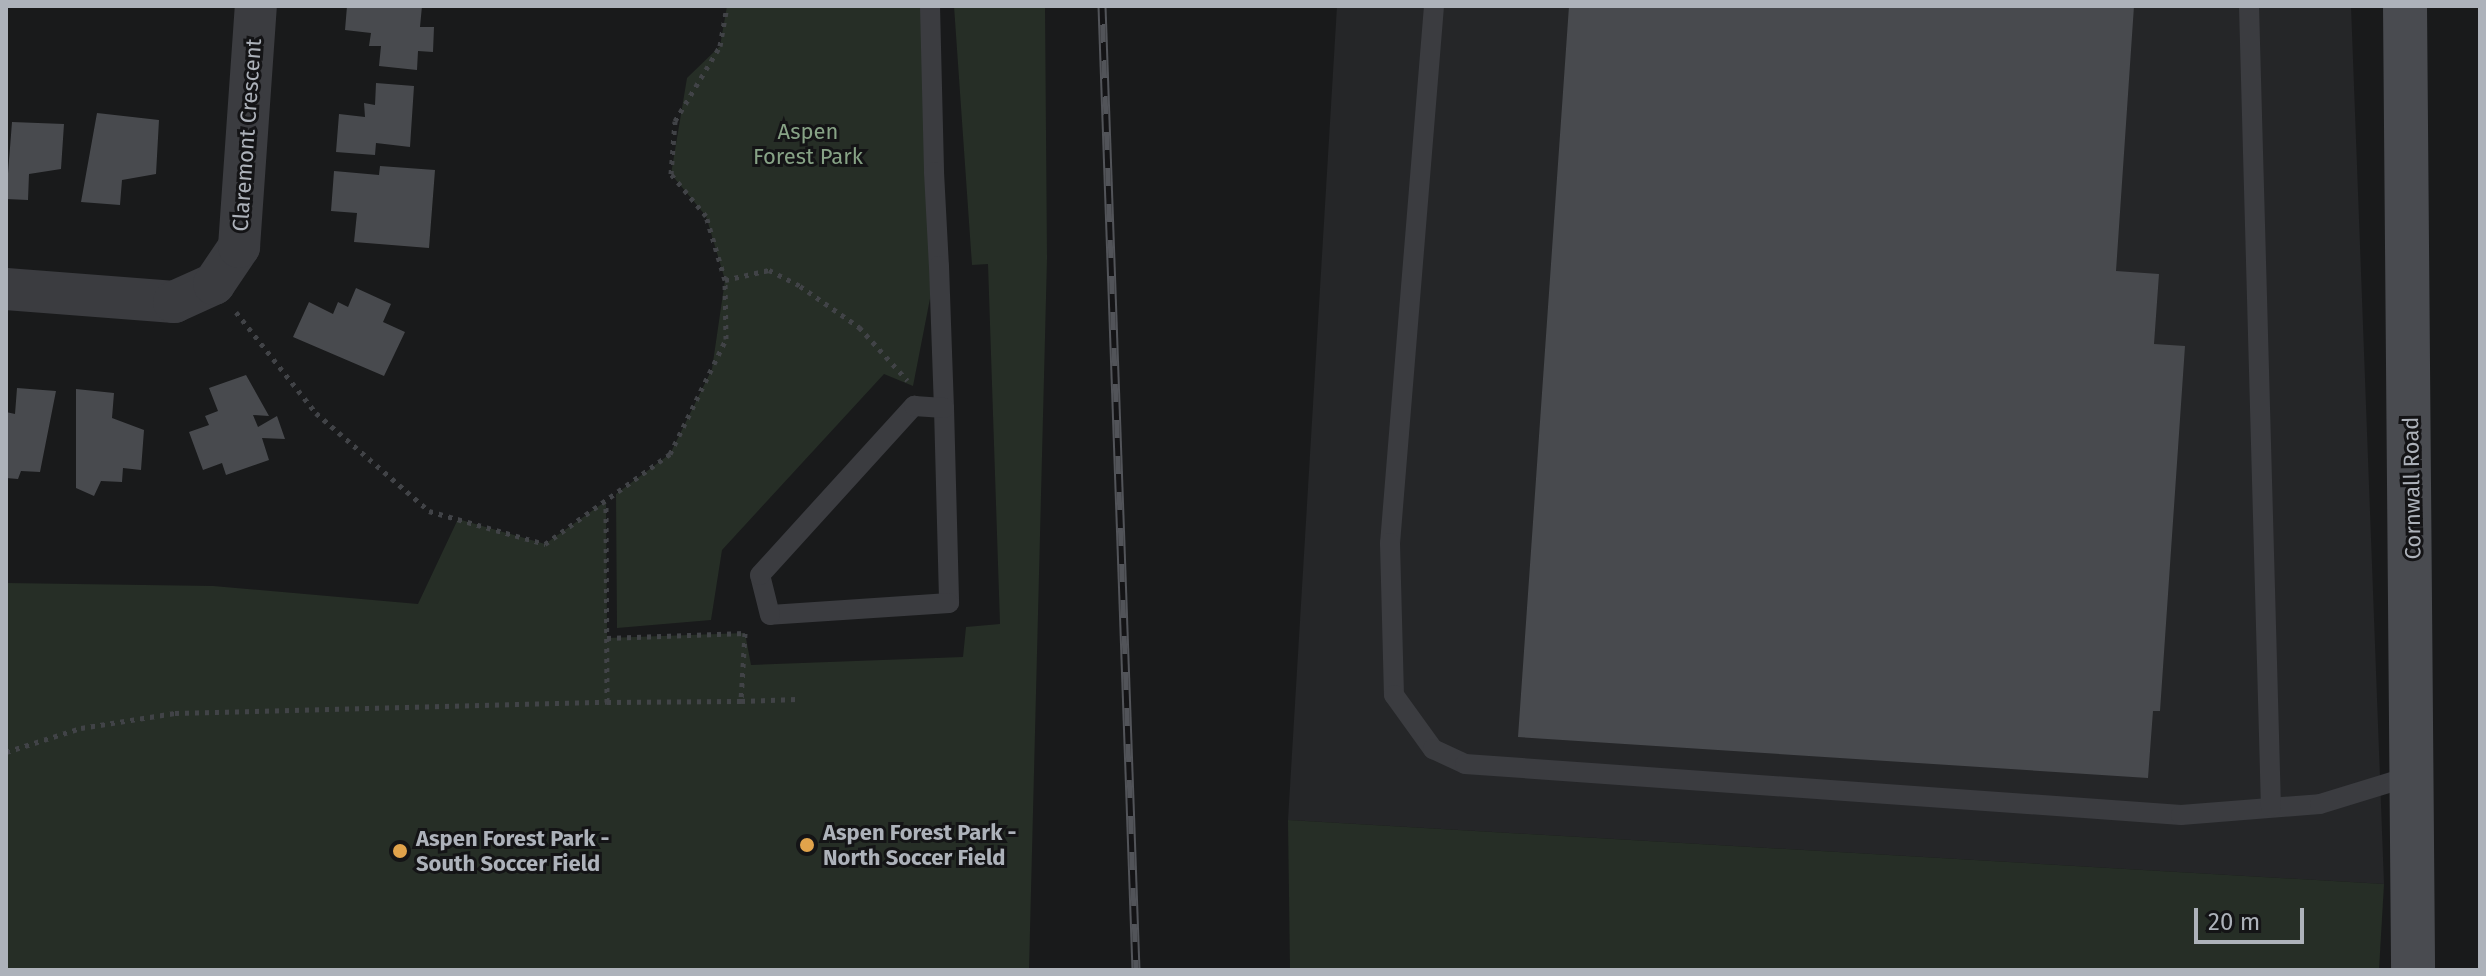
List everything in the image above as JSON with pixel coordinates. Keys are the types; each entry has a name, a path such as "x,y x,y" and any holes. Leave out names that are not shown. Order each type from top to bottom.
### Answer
{"street":[{"name":"Claremont Crescent","path":"214,284 239,247 256,6"},
{"name":"Cornwall Road","path":"2405,6 2417,774 2413,970"},
{"path":"6,289 174,302 214,284"}],"lane":[{"path":"930,6 944,408 949,603 770,615 760,575 914,406 944,408"},
{"path":"1434,6 1390,543 1394,695 1433,749 1465,764 1806,791 2181,815 2320,804 2417,774"},
{"path":"2249,6 2271,807"}],"path":[{"path":"214,284 316,413 429,511 545,544 670,454 726,339 725,280 706,216 671,174 675,121 720,46 727,6"},
{"path":"725,280 769,270 800,286 859,327 907,380 914,406"},
{"path":"606,501 607,702"},
{"path":"607,638 745,633 741,701"},
{"path":"6,752 81,728 175,713 797,699"}],"shaded area":[{"path":"1337,6 2351,6 2384,884 1288,820"}],"green space":[{"name":"Aspen Forest Park","path":"727,6 927,6 935,273 913,386 884,374 722,550 711,620 617,628 616,494 670,454 712,369 725,280 706,216 671,174 687,78 720,46"},
{"path":"954,6 1045,6 1047,258 1029,970 6,970 6,583 213,586 418,604 458,519 545,544 606,501 607,638 745,633 751,665 963,657 966,627 1000,624 988,264 972,265"},
{"path":"1288,820 2384,884 2379,970 1290,970"}],"building":[{"path":"347,6 422,6 420,27 434,27 433,52 418,51 417,70 379,66 381,46 369,46 371,33 345,30"},
{"path":"1569,6 2134,6 2116,271 2159,274 2154,344 2185,346 2160,711 2153,711 2148,778 1518,737"},
{"path":"376,83 414,86 410,147 376,143 375,155 336,152 339,114 365,117 364,103 375,105"},
{"path":"97,113 159,120 156,174 122,180 120,205 81,202"},
{"path":"12,122 64,124 61,169 29,174 28,200 6,199"},
{"path":"380,166 435,170 429,248 354,242 357,213 331,211 334,171 379,175"},
{"path":"356,288 391,304 383,322 405,332 384,376 293,337 309,302 333,314 338,302 348,307"},
{"path":"246,375 269,416 253,415 258,427 277,416 285,439 262,438 269,460 226,475 222,463 203,470 189,432 209,425 205,416 218,411 209,388"},
{"path":"17,388 56,391 40,472 21,471 18,479 6,478 6,412 15,414"},
{"path":"76,389 114,393 112,418 144,430 141,470 123,468 122,482 101,481 94,496 76,488"}],"railway":[{"path":"1102,6 1136,970"}],"place":[{"name":"Aspen Forest Park - North Soccer Field","path":"807,845"},
{"name":"Aspen Forest Park - South Soccer Field","path":"400,851"}]}
